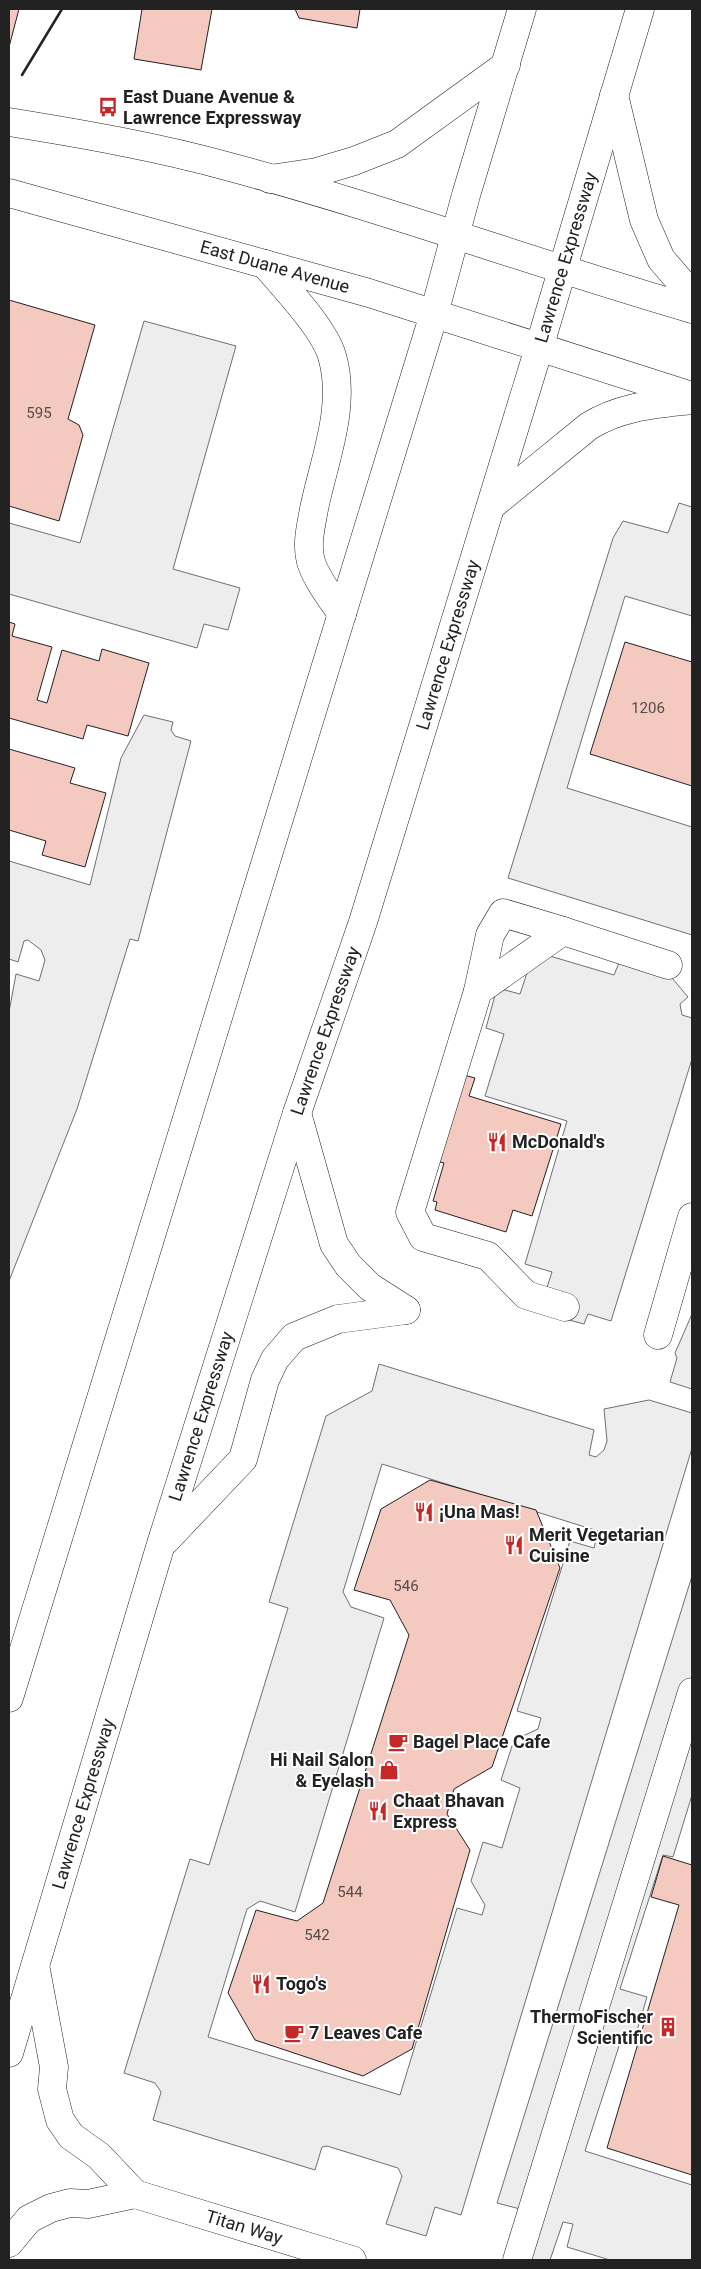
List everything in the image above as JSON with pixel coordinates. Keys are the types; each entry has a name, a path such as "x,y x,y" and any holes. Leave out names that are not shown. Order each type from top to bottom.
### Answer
{"main road":[{"path":"9,1698 434,314 455,234 522,9"},
{"name":"Lawrence Expressway","path":"9,2053 161,1544 297,1113 363,922 539,348 640,9"},
{"path":"270,179 318,172 354,161 397,144 506,64"},
{"path":"614,95 644,220 661,259 692,295"},
{"path":"9,122 102,137 229,167 455,234 692,309"},
{"name":"East Duane Avenue","path":"9,193 369,293 692,398"},
{"path":"265,264 319,332 332,354 336,400 333,436 319,487 309,536 311,561 342,614"},
{"path":"491,506 589,426 603,418 632,407 692,398"},
{"path":"566,1307 526,1294 488,1256 423,1237 410,1212 478,991 490,935 503,913 668,965"},
{"path":"478,991 563,931"},
{"path":"161,1544 243,1459 265,1380 275,1359 294,1337 338,1319 406,1310 370,1287 348,1265 334,1244 297,1113"},
{"path":"658,1335 692,1217"},
{"path":"516,2260 692,1692"},
{"path":"35,1966 54,2067 52,2089 60,2120 71,2136 99,2156 135,2194"},
{"path":"9,2243 28,2219 50,2208 70,2204 88,2204 135,2194"},
{"name":"Titan Way","path":"135,2194 352,2260"}],"shaded area":[{"path":"144,321 236,346 173,569 240,588 228,630 204,624 197,648 9,594 9,523 80,543"},
{"path":"679,503 692,507 692,616 625,596 567,788 692,827 692,935 508,878 613,538 623,521 668,533"},
{"path":"144,715 173,722 171,730 175,736 191,741 138,941 130,939 77,1109 9,1281 9,1012 16,974 39,981 45,960 41,950 28,940 24,941 18,962 9,959 9,861 90,885 121,758"},
{"path":"543,954 614,975 619,963 644,962 672,978 688,997 680,1004 682,1015 692,1018 692,1059 611,1321 588,1314 584,1324 539,1312 552,1272 525,1264 567,1121 485,1096 504,1034 486,1028 497,988 520,994 530,964"},
{"path":"692,1314 692,1389 670,1382 677,1358 675,1353"},
{"path":"379,1364 594,1430 589,1455 596,1457 604,1450 607,1441 604,1409 649,1400 692,1413 692,1448 461,2215 435,2207 426,2236 386,2224 402,2176 398,2168 327,2146 322,2147 315,2170 153,2120 161,2092 155,2083 124,2073 190,1859 209,1865 288,1608 269,1602 326,1416 372,1391","holes":["382,1464 598,1531 594,1548 570,1541 517,1711 541,1718 538,1729 514,1740 501,1780 520,1788 502,1848 483,1842 471,1881 485,1905 482,1915 457,1908 400,2095 208,2037 247,1909 260,1901 295,1912 384,1618 351,1607 343,1592"]},
{"path":"692,1576 692,1795 673,1857 663,1855 620,1989 647,1997 633,2044 621,2040 585,2151 692,2185 692,2260 610,2260 567,2247 573,2224 563,2222 550,2260 511,2260 520,2209 497,2203"}],"building":[{"path":"9,9 19,9 9,47"},
{"path":"142,9 212,9 201,70 134,59"},
{"path":"295,9 360,9 357,28 299,18"},
{"path":"9,300 95,325 68,419 79,425 83,435 59,521 9,506"},
{"path":"9,622 15,624 12,636 52,647 37,700 47,703 62,650 99,661 102,649 149,663 128,736 87,725 83,739 9,718"},
{"path":"625,642 692,662 692,786 590,754"},
{"path":"9,749 75,768 70,783 106,793 85,867 42,855 46,841 9,830"},
{"name":"McDonald's","path":"460,1074 475,1078 469,1096 561,1124 532,1216 513,1210 506,1232 435,1210 437,1202 433,1201 444,1163 440,1162"},
{"path":"430,1480 536,1510 560,1568 492,1767 454,1789 447,1814 470,1850 412,2049 363,2076 255,2040 228,1993 256,1910 297,1921 323,1903 409,1635 390,1600 354,1590 381,1509"},
{"name":"ThermoFischer Scientific","path":"663,1856 692,1865 692,2175 607,2148 679,1905 651,1897"}],"wall":[{"path":"22,75 62,9"}],"place":[{"name":"East Duane Avenue & Lawrence Expressway","path":"108,107"},
{"name":"McDonald's","path":"497,1142"},
{"name":"¡Una Mas!","path":"424,1512"},
{"name":"Merit Vegetarian Cuisine","path":"514,1545"},
{"name":"Bagel Place Cafe","path":"398,1742"},
{"name":"Hi Nail Salon & Eyelash","path":"389,1770"},
{"name":"Chaat Bhavan Express","path":"378,1811"},
{"name":"Togo's","path":"261,1984"},
{"name":"ThermoFischer Scientific","path":"668,2027"},
{"name":"7 Leaves Cafe","path":"294,2033"}]}
